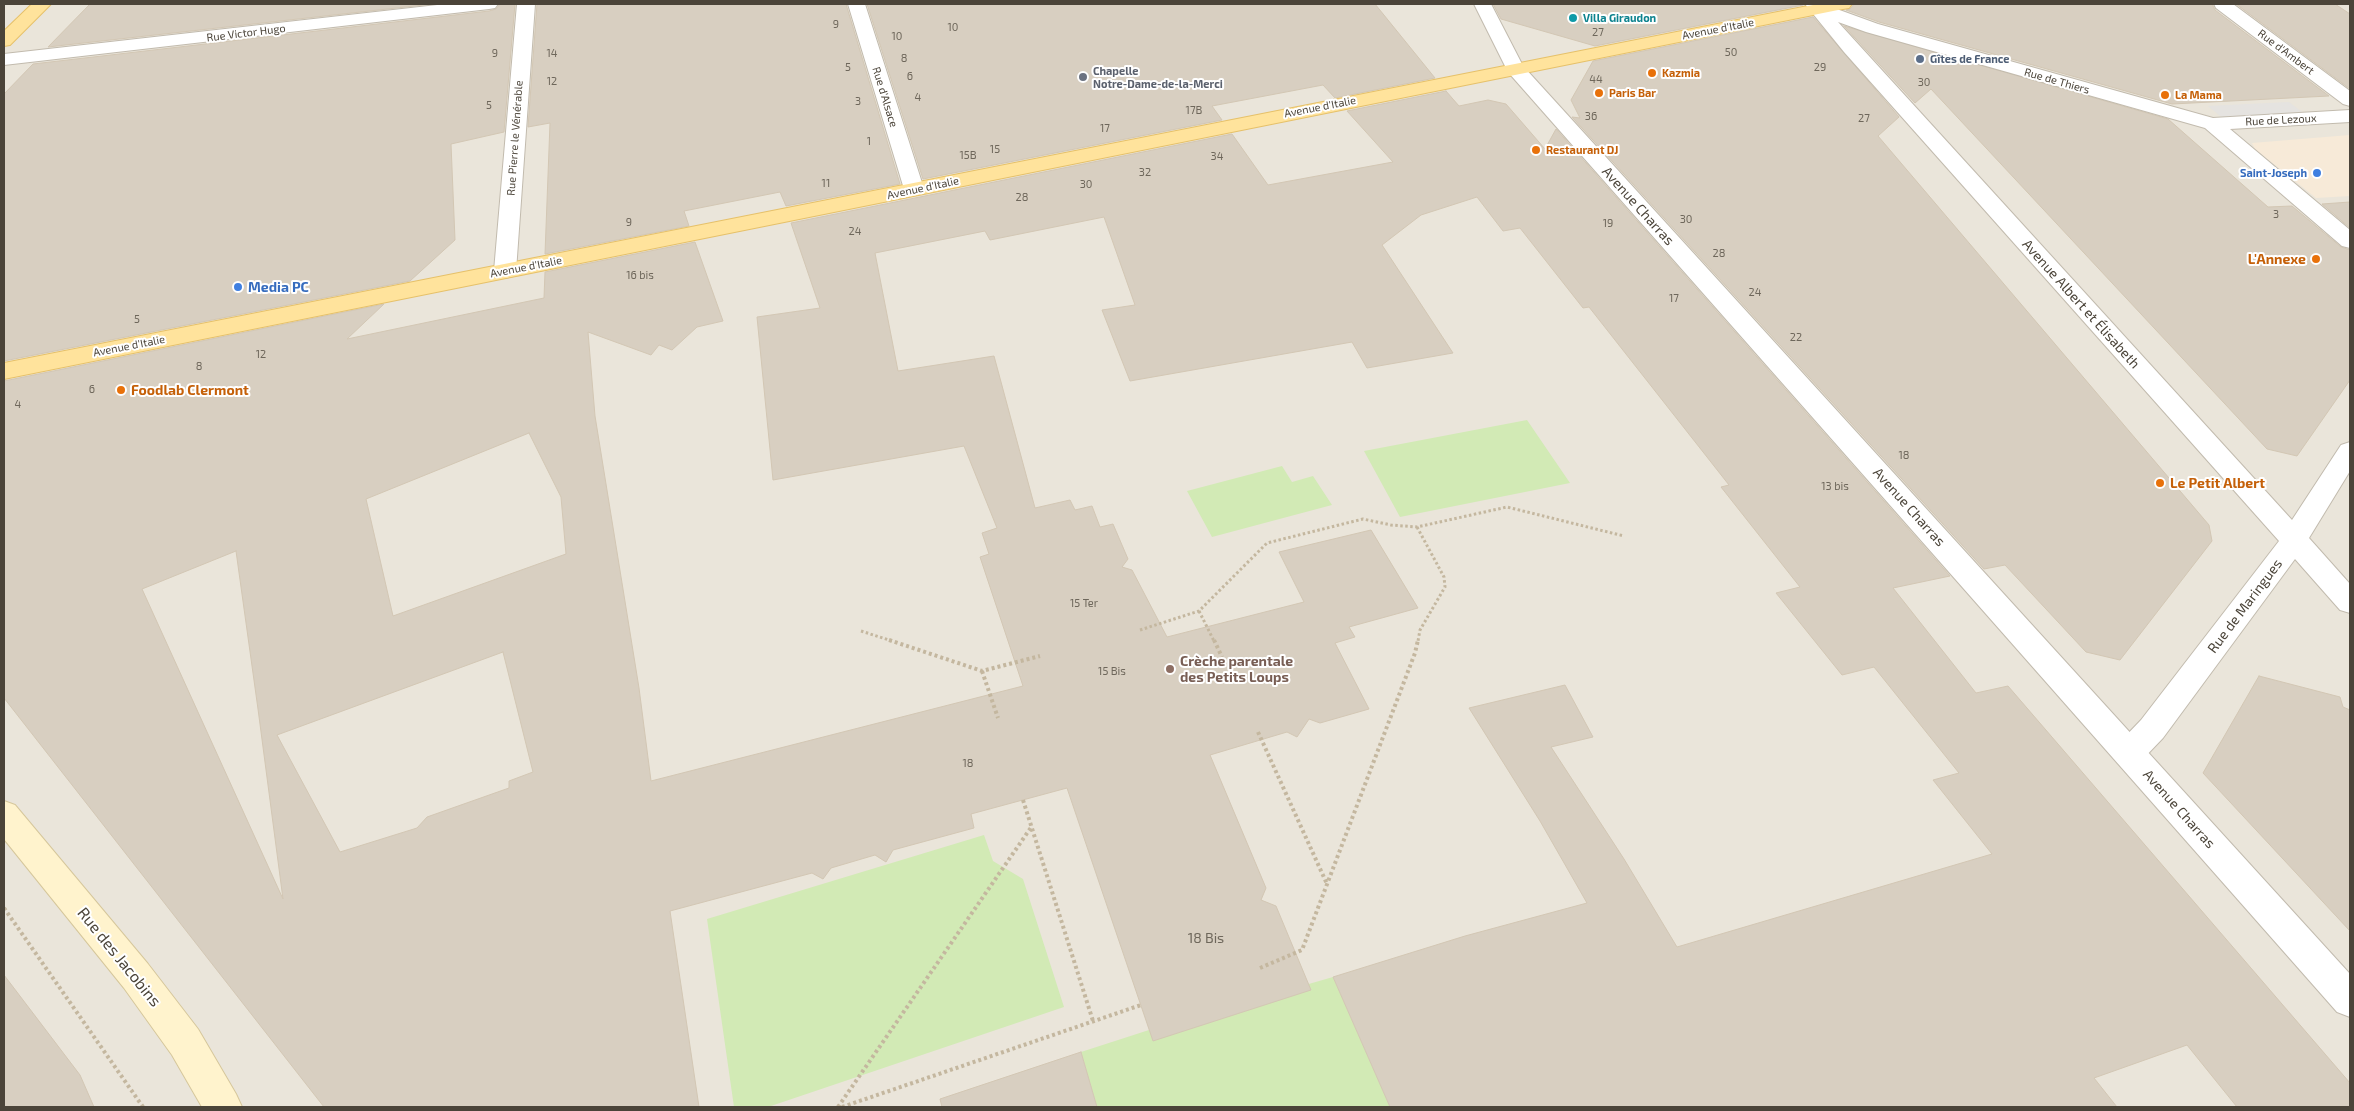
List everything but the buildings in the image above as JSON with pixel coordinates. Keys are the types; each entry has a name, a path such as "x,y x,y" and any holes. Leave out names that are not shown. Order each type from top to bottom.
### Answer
{"main road":[{"path":"4,41 42,4"},
{"name":"Avenue d'Italie","path":"4,370 914,190 1816,6 1843,4"},
{"name":"Rue des Jacobins","path":"4,815 158,1005 185,1042 224,1107"}],"street":[{"name":"Rue Victor Hugo","path":"4,60 38,58 489,4"},
{"name":"Rue Pierre le Vénérable","path":"505,271 526,4"},
{"name":"Rue d'Alsace","path":"856,4 914,190"},
{"name":"Avenue Charras","path":"1483,4 1515,68 2350,1000"},
{"name":"Rue d'Ambert","path":"2222,4 2350,100"},
{"name":"Rue de Thiers","path":"1816,6 1872,28 2212,124"},
{"name":"Avenue Albert et Élisabeth","path":"1816,6 1850,48 2294,540 2338,580 2350,602"},
{"name":"Rue de Lezoux","path":"2212,124 2350,116"},
{"path":"2212,124 2350,241"},
{"name":"Rue de Maringues","path":"2129,753 2152,729 2294,540 2350,451"}],"path":[{"path":"1140,630 1200,611 1268,543 1363,518 1391,525 1417,528 1507,507 1624,536"},
{"path":"1260,968 1302,950 1415,653 1420,630 1445,587 1444,578 1417,528"},
{"path":"1200,611 1222,657"},
{"path":"861,631 982,671 1040,656"},
{"path":"982,671 998,718"},
{"path":"1258,732 1327,885"},
{"path":"1023,800 1093,1021"},
{"path":"838,1107 1032,826"},
{"path":"4,908 143,1107"},
{"path":"842,1107 1141,1005"}],"shaded area":[{"path":"4,4 2350,4 2350,1107 4,1107"},
{"path":"2289,102 2306,115 2225,120 2208,106"},
{"name":"Saint-Joseph","path":"2350,135 2350,196 2316,198 2255,149 2252,143"}],"green space":[{"path":"1527,420 1570,483 1400,517 1364,451"},
{"path":"1282,466 1292,482 1313,476 1332,505 1212,537 1187,491"},
{"path":"984,835 993,861 1023,879 1064,1007 768,1107 734,1107 707,919"},
{"path":"1333,977 1390,1107 1097,1107 1081,1052 1149,1030"}],"place":[{"name":"Villa Giraudon","path":"1573,18"},
{"name":"Gîtes de France","path":"1920,59"},
{"name":"Kazmia","path":"1652,73"},
{"name":"Chapelle Notre-Dame-de-la-Merci","path":"1083,77"},
{"name":"Paris Bar","path":"1599,93"},
{"name":"La Mama","path":"2165,95"},
{"name":"Restaurant DJ","path":"1536,150"},
{"name":"Saint-Joseph","path":"2317,173"},
{"name":"L'Annexe","path":"2316,259"},
{"name":"Media PC","path":"238,287"},
{"name":"Foodlab Clermont","path":"121,390"},
{"name":"Le Petit Albert","path":"2160,483"},
{"name":"Crèche parentale des Petits Loups","path":"1170,669"}]}
